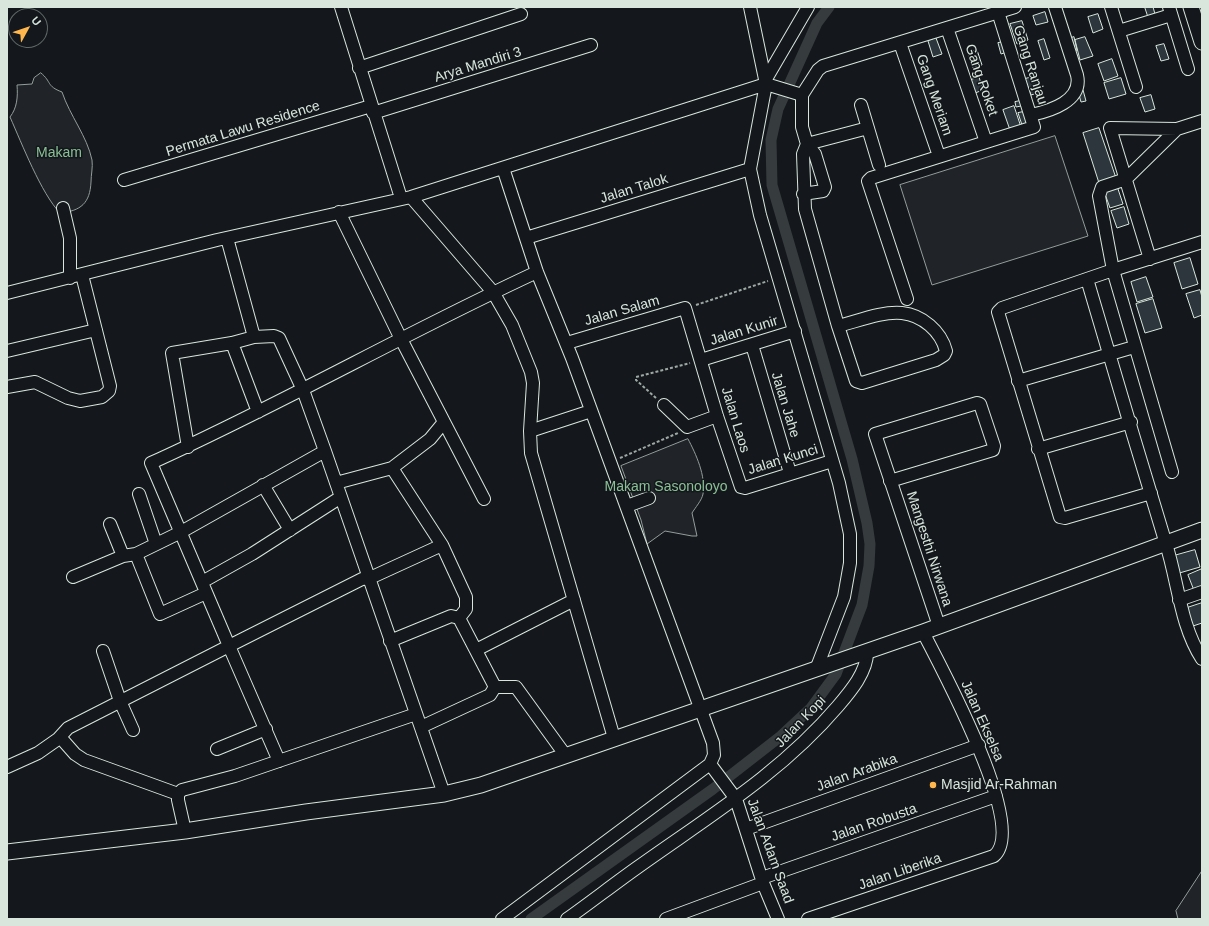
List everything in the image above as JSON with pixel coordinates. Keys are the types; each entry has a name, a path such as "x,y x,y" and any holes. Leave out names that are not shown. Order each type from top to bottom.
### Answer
{"main road":[{"path":"1191,7 1202,42"},
{"path":"7,852 184,831 306,812 444,794 481,785 821,666 923,632 1202,530"}],"street":[{"path":"341,7 372,110 406,197 493,292 512,325 531,372 533,383 530,453 614,738"},
{"path":"750,7 768,82"},
{"path":"808,7 768,82 750,169 760,215 839,483 850,534 850,563 844,597 821,666"},
{"path":"803,194 823,191 825,187 815,154 807,144 802,124 799,95 818,70 823,66 1015,7"},
{"path":"907,299 868,181 871,178 986,142 1033,121 1048,111 1062,105 1072,96 1078,86 1077,75 1055,7"},
{"path":"1111,7 1136,87"},
{"path":"1119,31 1170,11 1188,69"},
{"name":"Gang Ranjau","path":"998,12 1033,121"},
{"path":"359,68 521,14"},
{"name":"Gang Roket","path":"947,28 986,142"},
{"name":"Gang Meriam","path":"900,43 939,156"},
{"name":"Arya Mandiri 3","path":"372,110 591,45"},
{"path":"7,293 227,238 406,197 503,168 768,82 799,95"},
{"path":"861,105 879,165"},
{"name":"Permata Lawu Residence","path":"124,180 372,110"},
{"path":"1150,259 1110,127 1177,129 1202,121"},
{"path":"807,144 868,128"},
{"path":"1172,472 1134,347 1114,270 1099,192 1105,185 1126,179 1177,129"},
{"path":"807,144 803,154 803,194 805,209 838,326 856,381 859,383 936,360 944,355 946,351 934,329 918,318 902,313 886,315 838,326"},
{"path":"502,919 712,766 714,749 701,709 627,506 566,343 537,272 503,168"},
{"name":"Jalan Talok","path":"526,238 750,169"},
{"path":"7,387 35,382 68,398 80,401 105,396 109,391 110,386 96,330 76,276 70,238 63,208"},
{"path":"339,212 401,339 484,499"},
{"path":"227,238 254,337"},
{"path":"1151,493 1062,518 1058,514 998,315 999,310 1087,279 1202,242"},
{"path":"279,761 152,463 188,447 303,390 493,292 537,272"},
{"path":"1087,279 1166,543 1179,600 1188,629 1202,659"},
{"name":"Jalan Salam","path":"566,343 686,308"},
{"name":"Jalan Laos","path":"686,308 717,416 740,484 743,487"},
{"path":"7,351 96,330"},
{"name":"Jalan Kunir","path":"701,360 795,331"},
{"path":"188,447 172,353 232,343 254,337 274,336 279,338 303,390 370,578 390,641 444,794"},
{"path":"232,343 258,412"},
{"name":"Jalan Jahe","path":"752,345 790,474"},
{"path":"1018,381 1109,353 1134,347"},
{"name":"Mangesthi Nirwana","path":"890,481 993,450 994,446 980,404 977,403 875,434 890,481 939,626"},
{"path":"664,405 687,426 717,416"},
{"path":"530,431 591,411"},
{"path":"336,483 392,468 430,439 444,422"},
{"path":"1038,449 1131,422"},
{"path":"73,577 123,556 136,554 181,532 325,451"},
{"name":"Jalan Kunci","path":"743,487 832,461"},
{"path":"392,468 442,545 466,597 466,609 459,618"},
{"path":"263,486 290,530"},
{"path":"139,494 156,544"},
{"path":"136,554 160,614 204,588 252,554 341,497"},
{"path":"627,506 650,498"},
{"path":"110,524 123,556"},
{"path":"7,767 38,753 57,739 68,728 120,701 362,579 370,578 442,545"},
{"path":"1179,600 1202,592"},
{"path":"476,650 574,600"},
{"path":"390,641 451,616 459,618 495,686"},
{"name":"Jalan Ekselsa","path":"923,632 979,746 996,796 1002,824 1000,850"},
{"path":"103,650 120,701 133,730"},
{"name":"Jalan Kopi","path":"567,919 734,796 778,767 815,733 850,692 864,667 865,651"},
{"path":"421,727 490,695 495,686"},
{"path":"495,686 516,687 566,756"},
{"path":"178,794 188,788 235,776 416,714"},
{"path":"217,749 266,729"},
{"path":"57,739 84,760 178,794"},
{"name":"Jalan Arabika","path":"746,829 979,746"},
{"name":"Jalan Adam Saad","path":"712,766 734,796 763,881 778,919"},
{"path":"178,794 184,831"},
{"name":"Jalan Robusta","path":"666,919 763,881 996,796"},
{"name":"Jalan Liberika","path":"808,919 994,856 1000,850"}],"path":[{"path":"686,308 778,277"},
{"path":"664,405 636,380 636,376 701,360"},
{"path":"610,462 682,432 687,426"}],"green space":[{"name":"Makam","path":"41,73 51,86 62,92 90,151 92,160 89,195 83,205 67,212 60,213 46,193 32,168 10,117 16,102 17,85 32,84 34,78"},
{"path":"1055,136 1088,236 932,285 900,185"},
{"name":"Makam Sasonoloyo","path":"688,439 702,473 704,487 700,501 692,513 697,536 665,531 647,544 641,520 621,466"},
{"path":"1202,871 1202,919 1178,919 1176,911"}],"building":[{"path":"1145,7 1153,7 1155,14 1148,16"},
{"path":"1045,12 1048,22 1036,25 1033,16"},
{"path":"1098,14 1103,29 1093,33 1088,17"},
{"path":"1022,21 1028,40 1017,44 1010,24"},
{"path":"1074,37 1077,50 1072,52 1068,39"},
{"path":"1085,37 1093,56 1080,60 1075,40"},
{"path":"936,38 942,54 933,57 928,41"},
{"path":"1044,39 1050,58 1044,60 1038,41"},
{"path":"1003,42 1007,52 1001,54 998,43"},
{"path":"1164,44 1169,59 1161,61 1156,46"},
{"path":"977,50 982,65 973,68 968,53"},
{"path":"1112,59 1118,76 1104,81 1098,64"},
{"path":"1036,76 1041,92 1031,95 1025,79"},
{"path":"979,77 983,90 975,93 971,80"},
{"path":"1121,78 1126,94 1109,99 1104,83"},
{"path":"1083,90 1086,101 1081,102 1078,91"},
{"path":"1151,95 1155,109 1145,112 1140,98"},
{"path":"1020,101 1021,106 1016,107 1015,102"},
{"path":"1014,106 1021,127 1010,130 1003,110"},
{"path":"1023,112 1027,123 1022,125 1018,113"},
{"path":"1099,128 1116,178 1099,183 1083,133"},
{"path":"1117,186 1123,204 1110,208 1104,191"},
{"path":"1124,207 1129,224 1117,228 1111,211"},
{"path":"1190,258 1198,284 1182,289 1174,263"},
{"path":"1146,277 1153,297 1137,302 1131,282"},
{"path":"1200,290 1202,297 1202,315 1194,318 1186,294"},
{"path":"1153,299 1162,328 1145,333 1136,304"},
{"path":"1195,550 1200,567 1176,574 1170,557"},
{"path":"1202,569 1202,591 1195,593 1188,575"},
{"path":"1202,603 1202,623 1190,627 1184,609"}],"waterway":[{"path":"531,919 713,789 781,736 811,708 836,674 862,605 869,566 870,544 867,523 852,459 772,185 771,140 778,109 817,23 829,7"}],"place":[{"name":"Masjid Ar-Rahman","path":"933,785"}]}
